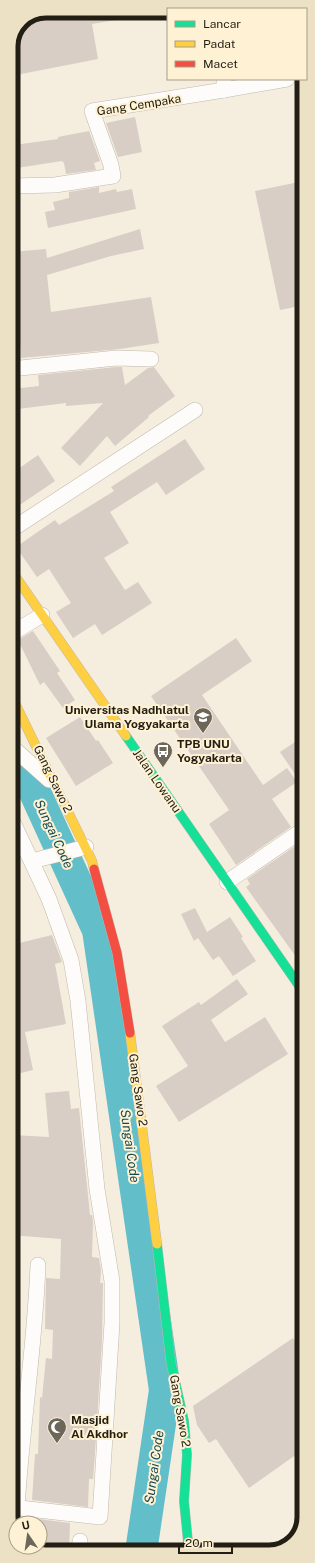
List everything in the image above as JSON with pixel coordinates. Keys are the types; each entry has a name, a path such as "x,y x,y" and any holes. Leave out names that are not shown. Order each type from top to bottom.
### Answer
{"street":[{"path":"224,85 276,80"},
{"name":"Gang Cempaka","path":"18,186 55,185 113,176 111,165 92,111 224,85"},
{"path":"18,367 116,358 151,359"},
{"path":"18,525 195,410"},
{"name":"Jalan Lowanu","path":"18,580 297,983"},
{"path":"18,630 42,615"},
{"name":"Gang Sawo 2","path":"18,709 57,787 80,848 92,861 117,953 126,1005 172,1363 184,1421 187,1455 184,1501 187,1545"},
{"path":"18,752 57,787"},
{"path":"18,829 37,860 71,960 78,1001 97,1189 112,1281 112,1323 100,1517 18,1507"},
{"path":"227,882 297,834"},
{"path":"37,860 80,848"},
{"path":"18,1468 37,1301 38,1266"}],"building":[{"path":"46,18 122,18 92,24 98,59 18,75 18,49 20,49 18,43 20,35 26,26 35,20"},
{"path":"135,117 142,152 118,157 106,123"},
{"path":"89,131 100,161 94,163 96,170 66,174 64,163 62,161 18,168 18,144 58,139 58,137"},
{"path":"297,182 297,306 280,310 255,191"},
{"path":"99,187 99,193 116,189 117,192 132,189 136,209 48,228 45,212 55,210 53,202 69,198 69,192"},
{"path":"140,229 144,249 111,256 47,275 51,312 151,297 159,343 120,349 21,358 20,342 18,339 18,251 46,249 47,258"},
{"path":"122,367 125,385 148,368 154,367 175,396 148,416 149,417 115,446 107,436 80,466 61,448 103,403 66,406 66,403 18,409 18,388 39,386 38,375"},
{"path":"185,439 205,469 166,495 157,482 110,512 129,543 104,558 125,590 138,582 152,603 102,635 95,624 73,638 56,612 71,603 49,569 37,577 18,550 18,546 55,520 59,525 114,491 111,487"},
{"path":"38,455 55,481 18,506 18,469"},
{"path":"33,631 60,671 57,673 75,700 63,708 44,682 40,685 18,640"},
{"name":"Universitas Nadhlatul Ulama Yogyakarta","path":"236,638 252,661 202,695 263,785 287,768 297,782 272,799 291,827 236,865 209,824 229,810 151,696"},
{"path":"80,717 96,741 98,740 113,763 76,786 46,738"},
{"path":"297,741 297,773 295,774 280,752"},
{"path":"297,845 297,958 246,887 250,884 247,879"},
{"path":"195,908 207,932 230,917 243,937 241,938 256,961 233,976 219,956 213,960 198,938 194,941 181,914"},
{"path":"52,935 62,962 55,964 66,1024 25,1032 33,1070 18,1074 18,943"},
{"path":"237,979 248,994 211,1020 225,1042 265,1017 288,1054 179,1122 156,1086 188,1066 162,1026 199,1002 201,1005"},
{"path":"69,1091 71,1109 79,1108 90,1215 92,1215 93,1221 92,1257 99,1258 101,1270 100,1283 103,1283 102,1341 95,1453 93,1479 89,1479 88,1507 32,1500 35,1454 38,1454 40,1397 42,1398 46,1358 52,1359 53,1330 45,1329 46,1278 60,1279 61,1239 18,1236 18,1135 49,1137 45,1093"},
{"path":"293,1338 294,1340 297,1338 297,1454 249,1488 216,1439 209,1443 197,1425 193,1406"},
{"path":"48,1520 70,1523 69,1545 48,1545"}],"waterway":[{"name":"Sungai Code","path":"18,767 27,775 98,930 165,1390 142,1545"}],"traffic: fast":[{"path":"126,736 297,983"},
{"path":"157,1244 171,1363 184,1421 187,1455 184,1501 188,1545"}],"traffic: slow":[{"path":"18,580 126,736"},
{"path":"18,709 92,861 94,869"},
{"path":"130,1033 157,1244"}],"traffic: jam":[{"path":"94,869 117,953 130,1033"}],"place":[{"name":"Universitas Nadhlatul Ulama Yogyakarta","path":"203,734"},
{"name":"TPB UNU Yogyakarta","path":"163,768"},
{"name":"Masjid Al Akdhor","path":"57,1444"}]}
